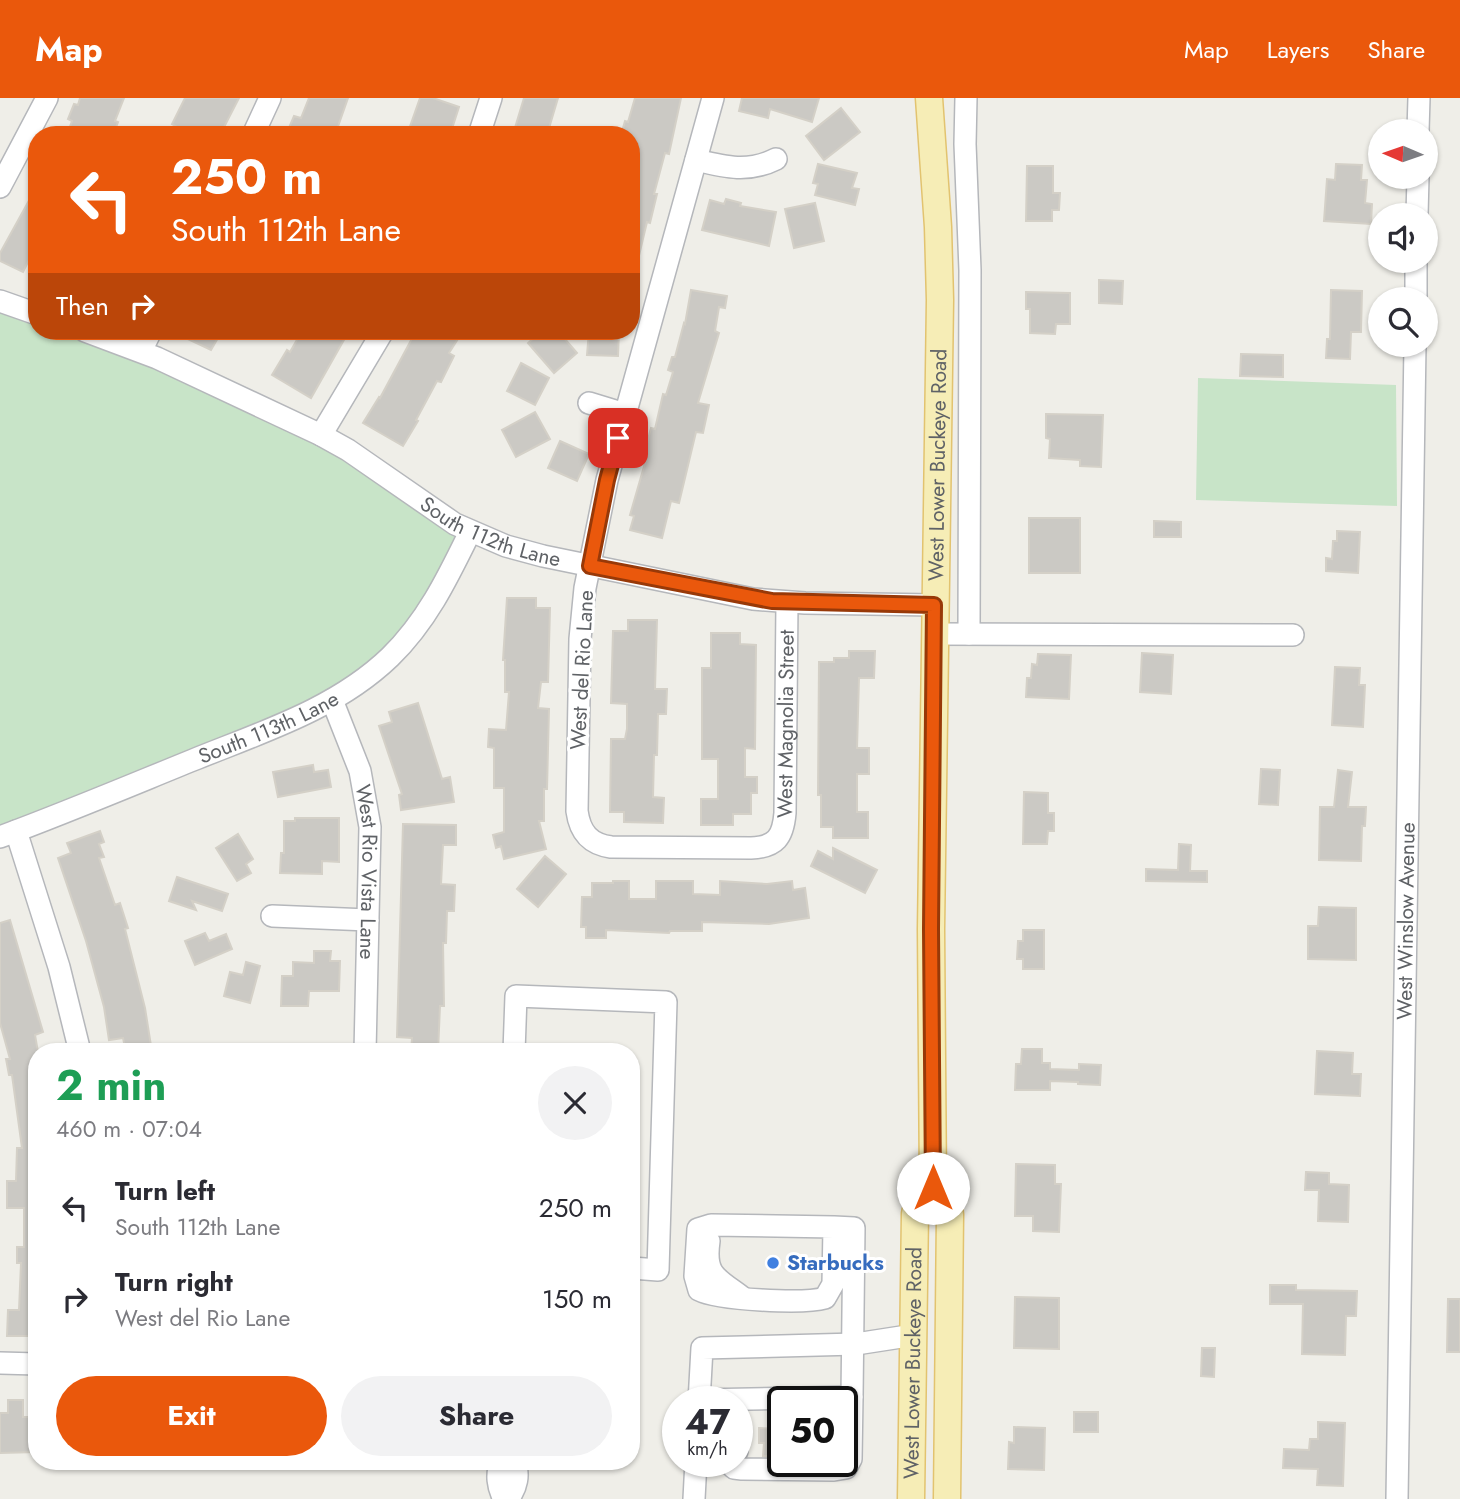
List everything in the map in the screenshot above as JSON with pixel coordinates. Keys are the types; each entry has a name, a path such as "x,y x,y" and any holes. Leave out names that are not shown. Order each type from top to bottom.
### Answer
{"main road":[{"name":"West Lower Buckeye Road","path":"911,1499 915,1213 933,1188 931,929 940,300 929,98"},
{"path":"933,1188 950,1214 947,1499"}],"street":[{"path":"32,126 47,98"},
{"path":"257,126 271,98"},
{"path":"482,126 491,98"},
{"name":"West del Rio Lane","path":"713,98 607,480 590,566 580,631 578,811 581,829 586,836 593,842 611,847 751,848 769,846 776,842"},
{"path":"966,98 965,144 971,270 969,634"},
{"path":"1418,119 1419,98"},
{"path":"0,187 28,134"},
{"path":"696,160 742,169 776,159"},
{"path":"0,301 28,311"},
{"name":"South 112th Lane","path":"110,340 141,351 321,435 348,450 470,532 524,552 733,595 787,603 934,605"},
{"path":"141,351 146,340"},
{"path":"321,435 378,340"},
{"name":"West Winslow Avenue","path":"1397,1499 1415,357"},
{"path":"589,403 625,414"},
{"name":"South 113th Lane","path":"8,834 299,717 332,700 376,670 405,642 429,610 470,532"},
{"name":"West Magnolia Street","path":"776,842 782,835 785,813 787,603"},
{"path":"934,634 1293,635"},
{"name":"West Rio Vista Lane","path":"332,700 354,752 368,809 371,844 365,1043"},
{"path":"8,834 59,967 78,1043"},
{"path":"272,916 368,920"},
{"path":"514,1043 516,996 666,1002 658,1270 640,1269"},
{"path":"848,1221 833,1284 825,1298 746,1300 707,1294 699,1290 695,1276 698,1229 711,1225 848,1221"},
{"path":"848,1221 852,1386"},
{"path":"700,1386 702,1348 853,1344 914,1335"},
{"path":"0,1363 28,1364"},
{"path":"499,1470 498,1489 506,1499 516,1489 516,1470"},
{"path":"694,1499 695,1477"}],"green space":[{"path":"0,301 28,311 28,340 105,340 321,435 470,532 450,573 361,682 0,837"},
{"path":"1198,378 1396,385 1397,506 1196,500"}],"building":[{"path":"80,98 124,98 115,121 118,122 116,126 70,126 72,121 68,119 74,104 78,105"},
{"path":"185,98 239,98 225,126 172,124"},
{"path":"309,98 348,98 338,126 290,126 294,116 301,118"},
{"path":"420,98 433,98 459,107 453,126 410,126"},
{"path":"524,98 558,98 550,126 516,126"},
{"path":"635,98 681,98 669,154 665,153 654,194 657,194 650,223 647,222 640,251 640,126 624,126 625,121 628,122"},
{"path":"742,98 819,98 812,122 770,109 768,118 739,111"},
{"path":"841,108 860,132 824,160 806,136"},
{"path":"818,164 857,173 852,188 859,189 855,205 815,195 818,184 813,183"},
{"path":"1336,164 1362,165 1361,180 1367,180 1365,203 1368,203 1368,224 1324,221 1327,179 1335,180"},
{"path":"1027,166 1053,166 1053,193 1060,193 1059,210 1052,210 1052,221 1026,221"},
{"path":"726,199 741,203 740,206 776,212 769,246 702,230 710,200 724,204"},
{"path":"28,202 28,262 23,272 0,261 0,253"},
{"path":"815,203 824,241 794,248 785,209"},
{"path":"1099,280 1123,281 1122,304 1099,303"},
{"path":"691,290 727,296 725,308 719,307 715,331 719,333 698,403 709,405 703,433 696,432 679,503 671,501 662,538 630,530 634,516 630,515 647,456 644,455 651,428 655,429 663,394 666,395 673,372 668,370 685,324"},
{"path":"1331,290 1362,291 1361,332 1351,332 1350,359 1326,358 1327,339 1330,339"},
{"path":"1026,292 1070,293 1070,324 1056,324 1055,334 1030,333 1030,309 1026,309"},
{"path":"190,340 217,340 211,350"},
{"path":"297,340 344,340 311,398 272,375 287,350 290,352"},
{"path":"411,340 457,340 449,353 454,356 441,382 437,381 403,446 363,423 380,398"},
{"path":"532,340 566,340 577,353 554,373 528,343"},
{"path":"588,340 619,340 618,356 587,355"},
{"path":"1241,354 1283,355 1283,377 1240,376"},
{"path":"521,363 549,378 535,405 507,391"},
{"path":"535,412 550,439 516,457 502,430"},
{"path":"1046,414 1103,415 1101,467 1080,466 1080,460 1049,458 1050,439 1046,438"},
{"path":"560,441 589,454 577,481 548,468"},
{"path":"1029,518 1080,518 1080,573 1029,573"},
{"path":"1154,521 1181,522 1181,537 1154,537"},
{"path":"1337,531 1360,532 1358,573 1326,571 1326,558 1332,559 1333,541 1337,541"},
{"path":"507,598 536,598 536,608 550,608 548,682 541,682 538,708 549,709 547,789 544,789 544,821 539,821 546,849 504,859 501,846 496,848 493,835 504,832 504,788 494,788 494,748 488,747 489,729 506,730 509,692 505,692 503,660"},
{"path":"628,620 657,620 655,689 667,689 666,714 658,714 653,797 664,798 663,823 624,822 624,812 610,812 611,739 625,739 627,729 627,704 611,703 613,631 628,631"},
{"path":"711,633 740,633 740,644 756,645 755,749 745,748 745,777 757,777 757,793 751,793 751,814 733,814 733,825 701,825 701,799 718,799 718,759 702,759 702,668 711,668"},
{"path":"849,651 875,651 874,678 859,678 857,748 869,748 869,774 857,774 857,812 868,812 868,838 833,838 833,827 821,827 821,795 818,795 819,662 849,658"},
{"path":"1142,653 1173,655 1171,694 1140,692"},
{"path":"1038,654 1071,655 1069,699 1026,697 1027,678 1031,678 1032,664 1037,665"},
{"path":"1335,667 1360,668 1359,685 1365,685 1363,727 1332,725"},
{"path":"418,703 442,779 450,777 454,802 401,810 399,795 402,794 379,726 392,722 389,712"},
{"path":"313,765 314,772 328,770 331,787 278,797 273,772"},
{"path":"1261,769 1280,770 1278,805 1259,804"},
{"path":"1338,770 1352,772 1348,807 1366,807 1365,826 1362,826 1361,861 1319,860 1320,807 1334,807"},
{"path":"1024,792 1048,793 1048,813 1054,813 1054,831 1048,831 1047,844 1023,844"},
{"path":"295,818 339,818 339,862 322,861 322,874 280,873 281,853 284,853 284,821 295,821"},
{"path":"403,824 456,825 456,845 443,845 441,884 455,885 454,911 447,911 446,943 443,943 444,1006 440,1006 438,1043 412,1043 412,1038 397,1037"},
{"path":"100,831 104,842 99,844 104,857 99,858 115,905 120,903 128,928 125,929 145,1008 151,1043 124,1043 123,1038 109,1040 104,1007 86,941 58,858 71,853 67,843"},
{"path":"238,834 253,859 246,864 251,873 237,881 216,848"},
{"path":"1179,844 1191,845 1190,871 1207,871 1207,882 1146,881 1146,869 1178,870"},
{"path":"833,848 877,870 865,893 811,866 818,851 833,859"},
{"path":"545,856 566,874 538,907 517,889"},
{"path":"177,877 228,894 222,911 192,901 196,910 169,901"},
{"path":"629,881 629,899 656,899 656,881 693,881 693,894 720,895 720,881 767,884 792,881 793,890 805,888 809,918 769,924 702,922 702,931 669,933 606,930 606,938 586,938 586,927 581,927 582,897 592,897 592,883"},
{"path":"1319,907 1356,908 1356,960 1308,959 1308,926 1318,926"},
{"path":"10,920 43,1032 35,1035 36,1043 28,1043 28,1336 7,1336 8,1310 19,1310 21,1263 17,1263 17,1247 24,1247 24,1208 7,1208 7,1181 16,1181 17,1148 22,1148 12,1075 9,1075 6,1059 10,1059 0,1023 0,923"},
{"path":"1023,930 1044,930 1044,969 1023,969 1023,959 1017,959 1018,941 1023,941"},
{"path":"205,933 209,941 226,934 232,949 195,965 185,941"},
{"path":"314,951 331,951 330,961 340,961 339,991 309,991 308,1006 281,1006 282,976 293,976 293,962 314,963"},
{"path":"246,962 260,966 250,1003 224,996 230,972 243,975"},
{"path":"1022,1049 1042,1049 1042,1063 1050,1063 1050,1069 1079,1070 1079,1064 1101,1065 1100,1085 1050,1081 1050,1090 1015,1090 1016,1064 1021,1064"},
{"path":"1317,1051 1353,1053 1352,1074 1361,1074 1360,1096 1315,1094"},
{"path":"1016,1164 1055,1165 1055,1184 1061,1184 1059,1232 1033,1231 1033,1216 1015,1216"},
{"path":"1306,1172 1329,1173 1329,1184 1349,1185 1348,1222 1318,1221 1319,1190 1305,1190"},
{"path":"1270,1285 1296,1285 1296,1290 1357,1291 1356,1316 1346,1316 1345,1355 1302,1354 1303,1304 1270,1304"},
{"path":"1015,1297 1059,1298 1059,1349 1014,1348"},
{"path":"1448,1299 1460,1299 1460,1352 1447,1352"},
{"path":"1202,1348 1215,1348 1214,1377 1201,1376"},
{"path":"8,1400 23,1400 23,1417 28,1417 28,1452 0,1453 0,1413 8,1413"},
{"path":"1074,1412 1098,1412 1098,1432 1074,1432"},
{"path":"1318,1422 1345,1423 1343,1486 1317,1485 1318,1469 1283,1468 1284,1449 1309,1450 1310,1439 1318,1439"},
{"path":"1014,1427 1045,1428 1044,1470 1008,1469 1009,1442 1014,1443"},
{"path":"759,1428 767,1428 767,1456 763,1456 764,1443 759,1443"}],"place":[{"name":"Starbucks","path":"773,1263"}],"route":[{"path":"618,438 590,566 772,601 934,605 931,929 933,1188"}]}
